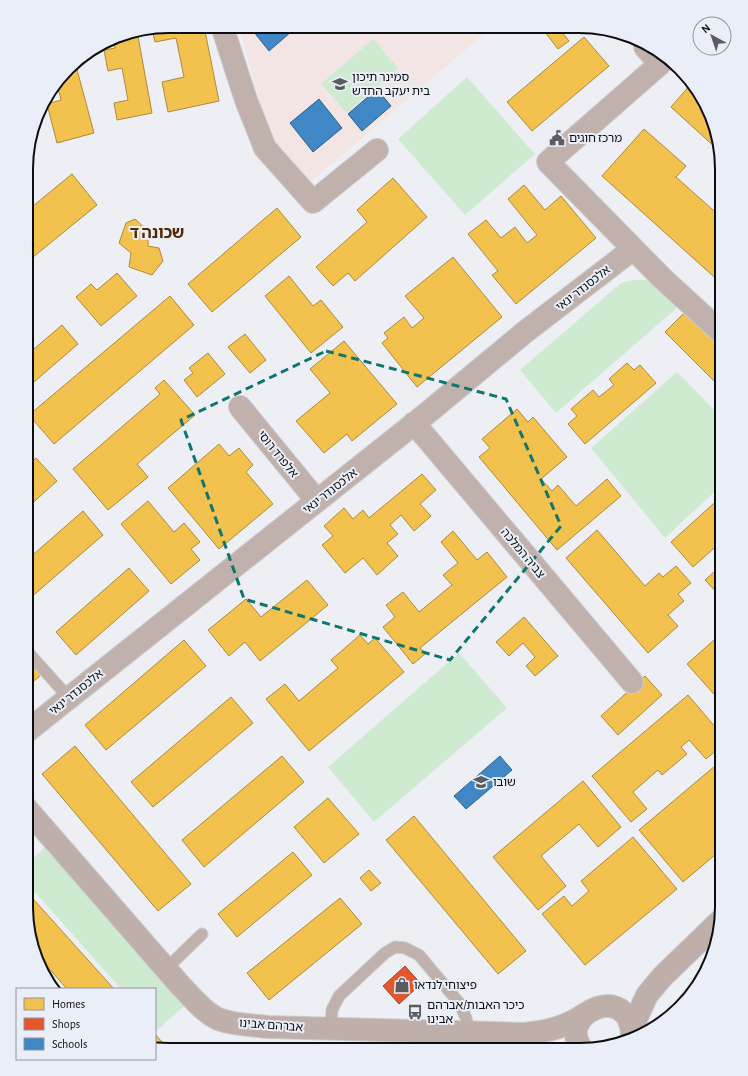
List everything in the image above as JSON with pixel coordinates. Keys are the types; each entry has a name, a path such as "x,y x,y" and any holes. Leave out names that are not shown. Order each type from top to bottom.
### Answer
{"street":[{"path":"224,33 246,100 265,148 313,202 377,150"},
{"path":"652,55 660,64 548,162 662,278 715,327"},
{"name":"אלכסנדר ינאי","path":"33,726 317,501 525,332 633,249"},
{"name":"אלפרד רוסי","path":"240,407 317,501"},
{"name":"צביה המלכה","path":"414,423 632,682"},
{"name":"אברהם אבינו","path":"33,816 166,969 203,1008 217,1018 238,1024 331,1029 514,1034 545,1031 562,1027 574,1022 594,1008 608,1006 644,989 663,976"},
{"path":"633,1032 647,995 663,976 713,928"},
{"path":"608,1006 616,1008 624,1013 629,1020 632,1032"},
{"path":"579,1043 577,1039 577,1030 585,1014"},
{"name":"אברהם אבינו","path":"514,1034 556,1043"}],"lane":[{"path":"33,658 69,698"},
{"path":"166,969 202,934"},
{"path":"331,1029 332,1010 339,996 385,953 395,947 405,948 419,955 460,1004 466,1018 469,1032"}],"highlighted area":[{"path":"326,351 506,399 561,526 450,660 244,599 181,420"}],"shaded area":[{"name":"סמינר תיכון בית יעקב החדש","path":"241,33 485,33 307,185 270,140"}],"green space":[{"path":"373,39 398,68 347,113 321,84"},
{"path":"467,77 535,154 465,215 398,139"},
{"path":"633,280 647,280 678,307 556,413 520,370 621,283"},
{"path":"677,372 715,411 715,492 665,538 591,448"},
{"path":"459,653 507,708 374,822 328,767"},
{"path":"49,843 188,1003 157,1030 156,988 120,988 33,890 33,859"}],"building: Homes":[{"path":"205,33 219,101 168,112 162,82 184,77 176,38 155,42 153,34"},
{"path":"546,33 563,33 569,41 558,49"},
{"path":"138,37 152,113 117,120 114,103 128,100 122,68 108,71 104,50 115,48 114,44 117,43"},
{"path":"584,37 609,66 532,131 507,102"},
{"path":"77,69 94,133 57,143 48,107 50,103 61,100 59,90"},
{"path":"688,88 701,109 708,126 712,145 671,107"},
{"path":"644,129 686,166 676,177 715,212 715,278 602,176"},
{"path":"72,174 97,205 33,257 33,206"},
{"path":"393,178 427,217 355,281 348,273 333,286 316,267 367,222 357,210"},
{"path":"524,185 545,210 561,196 596,238 516,304 492,275 498,271 468,234 486,220 501,238 515,227 527,243 537,235 508,199"},
{"path":"277,208 301,237 212,312 188,284"},
{"path":"135,219 148,231 148,246 159,248 163,261 152,275 129,267 131,253 119,243 126,223"},
{"path":"453,257 502,317 417,387 382,343 388,338 384,333 404,317 412,328 424,318 405,296"},
{"path":"117,273 137,296 101,326 76,297 91,284 97,290"},
{"path":"289,276 313,306 321,300 343,327 311,353 265,296"},
{"path":"170,296 194,325 54,444 33,420 33,412"},
{"path":"688,309 715,337 715,382 665,332"},
{"path":"62,325 78,344 33,383 33,350"},
{"path":"245,334 266,360 250,373 228,347"},
{"path":"344,341 397,404 352,441 347,434 324,453 296,421 330,393 310,369"},
{"path":"208,353 225,374 197,397 184,380 193,373 189,368"},
{"path":"627,363 634,370 640,365 656,383 585,444 568,424 577,416 571,409 593,390 599,397 614,385 609,379"},
{"path":"164,380 195,415 137,464 148,477 108,510 73,469 160,394 155,388"},
{"path":"517,409 528,422 533,417 567,457 541,479 552,491 558,485 576,506 607,479 621,496 557,550 479,457 490,448 482,439"},
{"path":"219,444 229,456 239,448 253,465 246,472 273,504 219,549 168,488"},
{"path":"36,458 57,481 33,503 33,461"},
{"path":"422,474 436,490 420,504 431,516 414,531 401,515 390,525 398,534 387,543 398,556 377,575 363,558 345,573 322,545 333,536 324,526 344,508 353,519 363,510 369,518"},
{"path":"148,501 174,532 184,523 200,542 191,549 200,560 171,584 121,524"},
{"path":"715,502 715,547 693,567 671,542"},
{"path":"83,511 103,535 33,596 33,555"},
{"path":"597,530 645,586 659,573 663,577 676,566 691,583 678,594 684,601 668,615 678,626 648,653 566,558"},
{"path":"453,531 477,560 487,552 507,577 420,648 425,654 413,664 383,627 395,617 386,605 403,592 419,612 452,585 443,575 458,563 441,542"},
{"path":"129,568 149,591 76,655 56,632"},
{"path":"715,571 715,591 705,580"},
{"path":"307,580 328,605 260,661 245,642 229,656 208,630 246,599 261,617"},
{"path":"524,617 558,656 535,676 526,666 535,657 523,643 509,656 496,642"},
{"path":"360,635 368,644 375,638 404,672 309,751 266,699 285,684 299,701 338,668 331,660"},
{"path":"715,639 715,695 687,664"},
{"path":"184,640 206,666 106,750 85,725"},
{"path":"33,665 41,675 33,682"},
{"path":"645,676 662,695 618,735 601,716"},
{"path":"688,695 715,727 715,752 706,759 689,740 681,747 687,754 662,775 658,770 633,792 647,809 631,822 592,776"},
{"path":"231,697 253,723 153,807 131,782"},
{"path":"75,746 191,884 158,911 42,774"},
{"path":"282,756 304,782 204,867 182,840"},
{"path":"715,766 715,855 683,882 639,830"},
{"path":"583,781 621,827 598,847 579,824 541,856 566,886 538,910 493,857"},
{"path":"328,798 359,834 324,863 294,827"},
{"path":"414,816 526,951 498,974 386,840"},
{"path":"633,837 677,889 585,965 542,914 564,896 572,906 589,891 581,881"},
{"path":"293,852 312,875 237,937 218,914"},
{"path":"369,870 381,883 371,891 360,878"},
{"path":"340,898 362,924 269,1000 247,973"},
{"path":"33,899 113,988 66,988 46,965 43,959 34,924"},
{"path":"156,1035 162,1043 156,1042"}],"building: Shops":[{"name":"פיצוחי לנדאו","path":"405,966 421,984 399,1004 383,986"}],"building: Schools":[{"path":"255,33 290,33 269,51"},
{"path":"377,89 391,106 362,131 348,114"},
{"path":"319,99 342,128 313,152 290,123"},
{"path":"500,756 512,770 466,809 454,796"}],"place":[{"name":"סמינר תיכון בית יעקב החדש","path":"340,84"},
{"name":"מרכז חוגים","path":"557,138"},
{"name":"שובו","path":"481,782"},
{"name":"פיצוחי לנדאו","path":"402,985"},
{"name":"כיכר האבות/אברהם אבינו","path":"415,1012"}],"district":[{"name":"שכונה ד","path":"157,232"}]}
